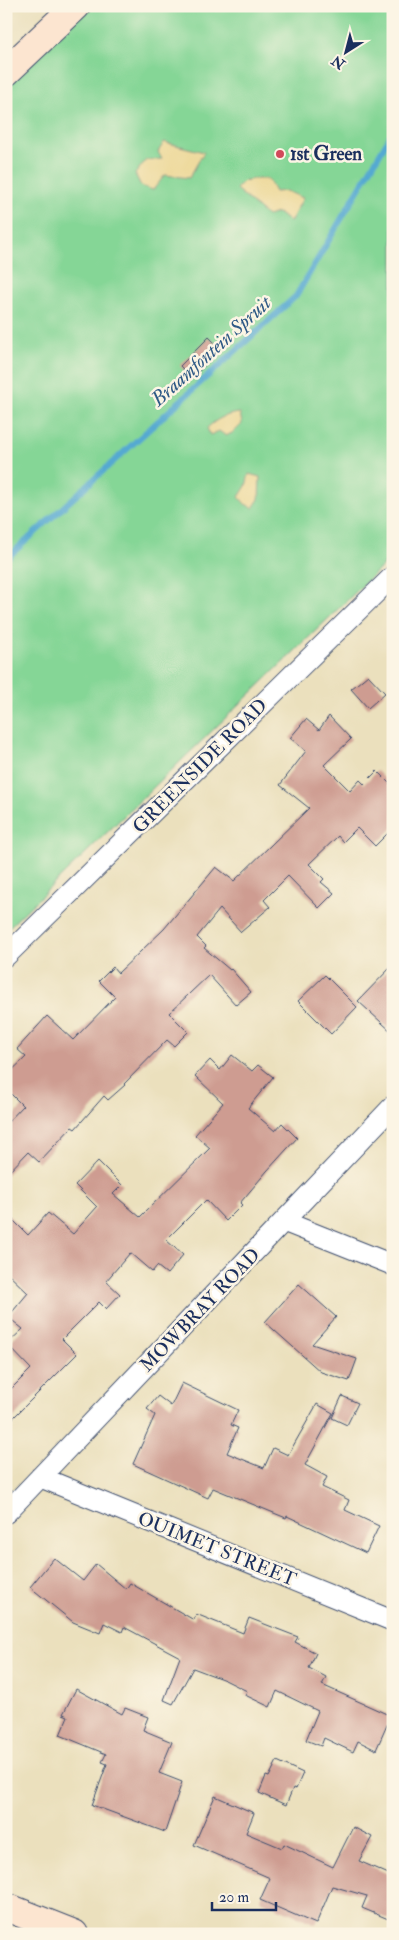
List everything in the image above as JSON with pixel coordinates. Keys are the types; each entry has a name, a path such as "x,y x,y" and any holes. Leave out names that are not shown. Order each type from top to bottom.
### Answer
{"street":[{"path":"6,72 76,6"},
{"name":"GREENSIDE ROAD","path":"6,956 393,576"},
{"name":"MOWBRAY ROAD","path":"6,1513 393,1106"},
{"path":"284,1222 393,1265"},
{"name":"OUIMET STREET","path":"40,1477 393,1621"},
{"path":"6,1907 74,1934"}],"green space":[{"path":"73,6 393,6 393,556 6,930 6,69"}],"sand":[{"path":"164,142 204,152 189,178 165,175 153,190 141,186 135,174 146,160 162,159 158,152"},
{"path":"268,179 275,192 286,191 303,198 290,222 278,213 267,216 236,189 244,181"},
{"path":"240,413 242,424 234,432 226,436 219,431 210,435 207,428 214,422 226,416"},
{"path":"249,474 260,477 259,499 253,508 245,504 239,497 246,486"}],"building":[{"path":"209,337 221,349 192,378 180,366"},
{"path":"368,675 385,693 368,708 351,689"},
{"path":"329,716 351,739 324,765 350,791 360,780 364,784 377,771 393,787 393,828 375,846 357,828 343,842 338,836 309,864 324,879 321,882 334,893 319,908 288,876 264,900 270,907 241,932 220,909 197,937 206,946 204,948 231,969 251,992 236,1005 209,975 169,1013 188,1032 174,1046 167,1040 125,1085 108,1100 104,1096 75,1129 72,1127 39,1162 28,1152 6,1175 6,1124 23,1106 6,1089 6,1076 26,1057 17,1049 47,1016 73,1040 115,997 99,981 113,967 118,973 164,929 216,867 234,881 309,808 280,785 306,751 290,738 306,719 319,730"},
{"path":"393,965 393,1033 358,1001"},
{"path":"325,975 357,1007 331,1034 298,1001"},
{"path":"232,1055 252,1071 258,1065 273,1077 248,1108 275,1131 282,1123 297,1138 240,1203 242,1205 226,1221 206,1200 166,1240 183,1255 167,1274 157,1266 152,1272 130,1253 106,1281 120,1294 106,1309 99,1302 62,1339 77,1354 6,1425 6,1394 31,1369 7,1344 23,1329 8,1317 28,1293 6,1272 6,1213 28,1235 48,1213 73,1234 97,1207 75,1185 98,1161 122,1185 113,1194 140,1217 210,1148 195,1135 223,1103 195,1076 210,1060 220,1070"},
{"path":"299,1284 336,1317 312,1344 357,1359 349,1381 321,1372 265,1322"},
{"path":"182,1383 238,1410 231,1425 238,1428 227,1453 264,1468 273,1448 288,1455 317,1404 333,1413 305,1465 327,1477 322,1487 349,1500 345,1510 379,1526 366,1553 287,1516 286,1518 213,1488 208,1498 133,1464 155,1415 147,1409 158,1396 171,1406"},
{"path":"342,1396 358,1403 347,1425 332,1418"},
{"path":"54,1558 83,1581 96,1564 126,1589 130,1583 194,1620 196,1614 243,1633 249,1618 298,1637 295,1642 316,1653 309,1668 326,1677 322,1685 391,1716 376,1750 358,1741 353,1752 324,1738 321,1746 306,1740 318,1711 277,1691 270,1707 245,1695 247,1691 193,1668 173,1704 164,1700 180,1657 124,1627 122,1632 104,1623 100,1633 73,1622 30,1587"},
{"path":"76,1689 122,1714 125,1708 148,1717 143,1730 172,1742 159,1773 182,1782 165,1832 92,1805 107,1764 102,1762 106,1754 60,1735 68,1716 63,1714"},
{"path":"277,1761 303,1773 296,1789 293,1788 286,1805 259,1793 266,1776 269,1777"},
{"path":"215,1796 254,1813 246,1833 282,1848 284,1844 333,1867 353,1827 372,1837 359,1861 393,1876 393,1921 362,1908 367,1896 332,1886 316,1924 260,1900 270,1878 194,1845"}],"waterway":[{"name":"Braamfontein Spruit","path":"6,559 296,296 393,131"}],"place":[{"name":"1st Green","path":"280,154"}]}
